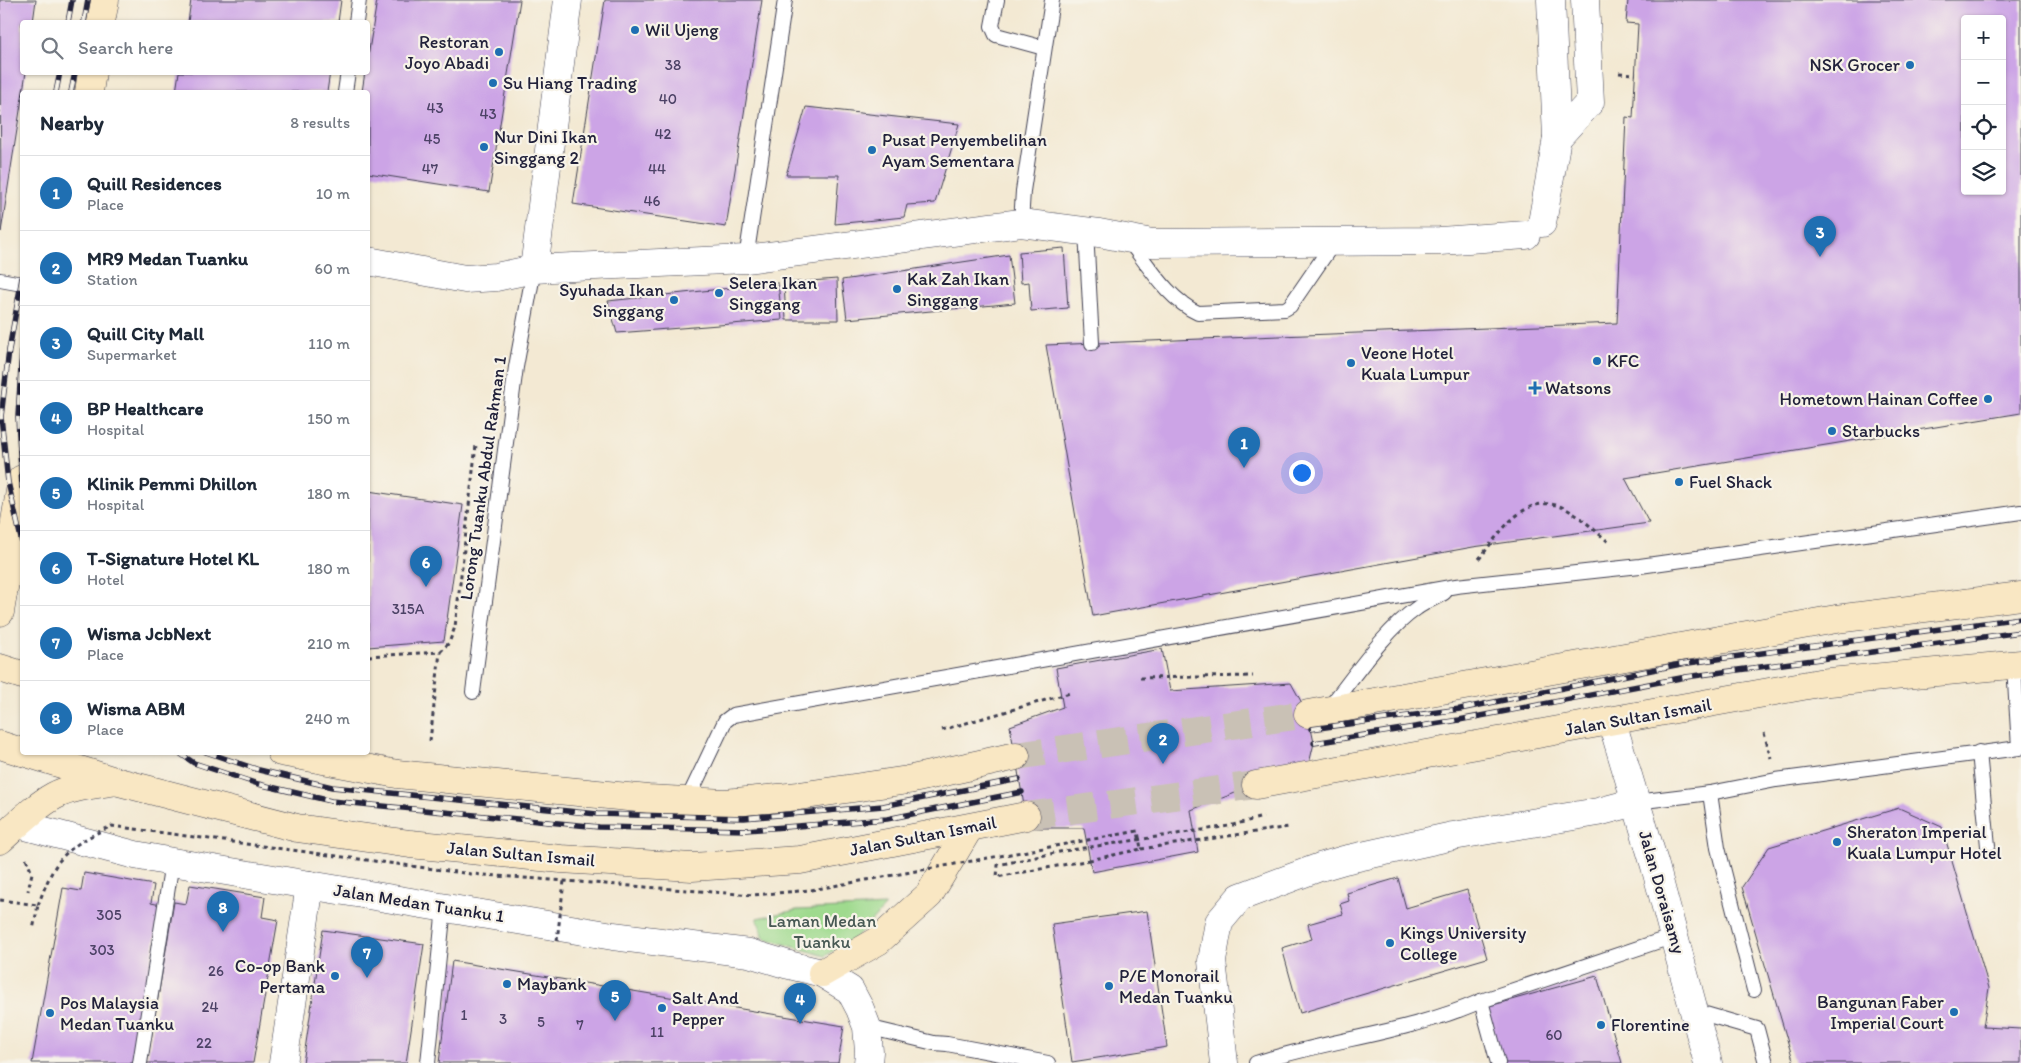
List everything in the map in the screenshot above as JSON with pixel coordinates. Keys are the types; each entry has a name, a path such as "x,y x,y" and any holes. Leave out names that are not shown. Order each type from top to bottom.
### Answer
{"main road":[{"path":"101,20 105,0"},
{"path":"89,90 92,75"},
{"path":"0,612 20,491"},
{"path":"6,572 20,604"},
{"path":"1317,712 1836,619 2021,596"},
{"name":"Jalan Sultan Ismail","path":"1256,785 1819,684 2018,664"},
{"path":"0,668 20,674"},
{"name":"Jalan Sultan Ismail","path":"0,745 20,751"},
{"name":"Jalan Sultan Ismail","path":"32,755 115,782 297,828 410,844 542,857 664,865 692,866 800,860 1026,816"},
{"path":"297,755 397,774 638,798 725,803 799,796 908,780 1016,756"},
{"path":"9,832 54,796 77,788 115,782"},
{"path":"822,973 878,941 929,895 969,828"}],"street":[{"path":"534,269 568,0"},
{"path":"370,262 465,279 496,277 534,269 746,259 1021,223 1086,231 1152,243 1440,241 1534,229 1556,138 1551,0"},
{"path":"1556,138 1590,102 1585,0"},
{"name":"Jalan Doraisamy","path":"1612,722 1623,754 1708,1063"},
{"path":"1224,1063 1212,961 1219,922 1240,897 1344,860 1453,836 1598,812 1636,802"},
{"name":"Jalan Medan Tuanku 1","path":"9,832 172,862 613,936 750,953 789,966 822,973 850,990 867,1027 868,1063"},
{"path":"283,1063 310,885"}],"lane":[{"path":"356,20 359,0"},
{"path":"746,259 785,0"},
{"path":"997,0 992,26 996,36 1044,48"},
{"path":"1021,223 1023,191 1052,0"},
{"path":"345,90 348,75"},
{"path":"1086,231 1092,343"},
{"path":"1127,238 1174,297 1185,307 1198,313 1285,309 1290,306 1334,242"},
{"name":"Lorong Tuanku Abdul Rahman 1","path":"473,692 516,367 534,269"},
{"path":"0,280 20,284"},
{"path":"686,801 725,721 733,715 1456,586 1640,566 2021,512"},
{"path":"1317,712 1398,624 1417,608 1456,586"},
{"path":"1636,802 1710,793 1776,780 2020,748 2018,664"},
{"path":"1979,752 1988,846"},
{"path":"1710,793 1718,848 1754,990"},
{"path":"140,1063 172,862"},
{"path":"428,1063 444,907"},
{"path":"1256,1063 1383,1033 1462,1009 1674,936"},
{"path":"1481,1001 1498,1063"},
{"path":"1695,1011 1756,1029 1766,1063"},
{"path":"867,1027 934,1043 1048,1063"}],"path":[{"path":"430,741 440,652 449,643 455,627 476,445"},
{"path":"1456,586 1518,513 1535,505 1549,503 1566,509 1640,566"},
{"path":"370,656 440,652"},
{"path":"1140,678 1253,676"},
{"path":"942,730 1070,693"},
{"path":"1764,733 1770,756"},
{"path":"1272,815 1229,826 1064,851 998,865 997,877 1141,849 1289,827"},
{"path":"33,930 38,905 49,879 60,860 95,833 112,826 471,874 753,895 811,890 1138,831 1141,849"},
{"path":"25,857 32,873 28,891"},
{"path":"557,941 564,881"},
{"path":"0,900 38,905"}],"green space":[{"name":"Laman Medan Tuanku","path":"886,906 853,940 825,956 764,938 757,918 797,910"}],"building":[{"path":"0,0 36,0 33,20 20,20 20,75 26,75 23,90 20,90 20,110 1,232"},
{"path":"191,0 341,0 338,20 188,20"},
{"path":"377,0 520,0 489,192 370,173 370,90 362,90 365,75 370,75 370,44"},
{"path":"605,0 762,0 726,227 573,204"},
{"path":"1628,0 2021,0 2021,413 1625,478 1649,523 1473,547 1093,616 1046,345 1617,323 1626,117 1633,118 1638,24 1626,23"},
{"path":"179,75 330,75 327,90 176,90"},
{"name":"Pusat Penyembelihan Ayam Sementara","path":"806,107 959,124 935,203 907,205 904,217 835,224 839,175 786,175"},
{"path":"1064,248 1068,308 1031,311 1029,282 1021,283 1019,252"},
{"path":"1009,255 1015,303 847,319 842,280"},
{"path":"837,279 838,320 786,320 784,283"},
{"path":"778,283 782,320 617,333 608,301"},
{"path":"370,491 463,505 444,641 370,647"},
{"path":"1162,649 1170,691 1291,683 1308,714 1314,743 1307,772 1256,785 1191,810 1198,852 1092,872 1084,828 1028,828 1010,726 1063,707 1056,668"},
{"path":"1899,808 1942,827 1989,988 1983,1027 2021,1029 2021,1063 1794,1063 1742,887 1769,847"},
{"path":"84,873 154,885 151,903 161,905 133,1063 32,1063 63,888 81,891"},
{"name":"Kings University College","path":"1398,878 1406,908 1467,890 1487,958 1300,1013 1282,948 1312,939 1308,924 1343,914 1340,904 1349,901 1347,893"},
{"path":"190,885 265,897 262,917 278,920 253,1063 147,1063 174,902 186,904"},
{"name":"P/E Monorail Medan Tuanku","path":"1147,911 1167,1047 1072,1062 1052,924"},
{"path":"323,930 424,944 406,1063 303,1063"},
{"path":"452,961 844,1026 838,1063 439,1063"},
{"path":"1597,976 1622,1063 1502,1063 1486,1007"}],"tunnel":[{"path":"1016,756 1308,714"},
{"path":"1026,816 1256,785"}],"railway":[{"path":"68,20 72,0"},
{"path":"84,20 88,0"},
{"path":"56,90 59,75"},
{"path":"71,90 74,75"},
{"path":"20,289 9,350 1,417 8,482 20,534"},
{"path":"20,384 18,417 20,452"},
{"path":"1311,729 1460,709 1681,664 2021,618"},
{"path":"1314,743 1459,720 1686,677 2021,632"},
{"path":"182,755 194,763 258,784 331,801 599,827 746,830 887,819 1022,792"},
{"path":"215,755 259,770 332,787 597,814 744,818 883,806 1019,779"}],"place":[{"name":"Wil Ujeng","path":"635,30"},
{"name":"Restoran Joyo Abadi","path":"499,52"},
{"name":"NSK Grocer","path":"1910,65"},
{"name":"Su Hiang Trading","path":"493,83"},
{"name":"Nur Dini Ikan Singgang 2","path":"484,147"},
{"name":"Pusat Penyembelihan Ayam Sementara","path":"872,150"},
{"name":"Quill City Mall","path":"1820,257"},
{"name":"Kak Zah Ikan Singgang","path":"897,289"},
{"name":"Selera Ikan Singgang","path":"719,293"},
{"name":"Syuhada Ikan Singgang","path":"674,300"},
{"name":"KFC","path":"1597,361"},
{"name":"Veone Hotel Kuala Lumpur","path":"1351,363"},
{"name":"Watsons","path":"1535,388"},
{"name":"Hometown Hainan Coffee","path":"1988,399"},
{"name":"Starbucks","path":"1832,431"},
{"name":"Quill Residences","path":"1244,468"},
{"name":"Fuel Shack","path":"1679,482"},
{"name":"T-Signature Hotel KL","path":"426,587"},
{"name":"MR9 Medan Tuanku","path":"1163,764"},
{"name":"Sheraton Imperial Kuala Lumpur Hotel","path":"1837,842"},
{"name":"Wisma ABM","path":"223,932"},
{"name":"Kings University College","path":"1390,943"},
{"name":"Co-op Bank Pertama","path":"335,976"},
{"name":"Wisma JcbNext","path":"367,978"},
{"name":"Maybank","path":"507,984"},
{"name":"P/E Monorail Medan Tuanku","path":"1109,986"},
{"name":"Salt And Pepper","path":"662,1008"},
{"name":"Bangunan Faber Imperial Court","path":"1954,1012"},
{"name":"Pos Malaysia Medan Tuanku","path":"50,1013"},
{"name":"Klinik Pemmi Dhillon","path":"615,1021"},
{"name":"BP Healthcare","path":"800,1024"},
{"name":"Florentine","path":"1601,1025"}]}
